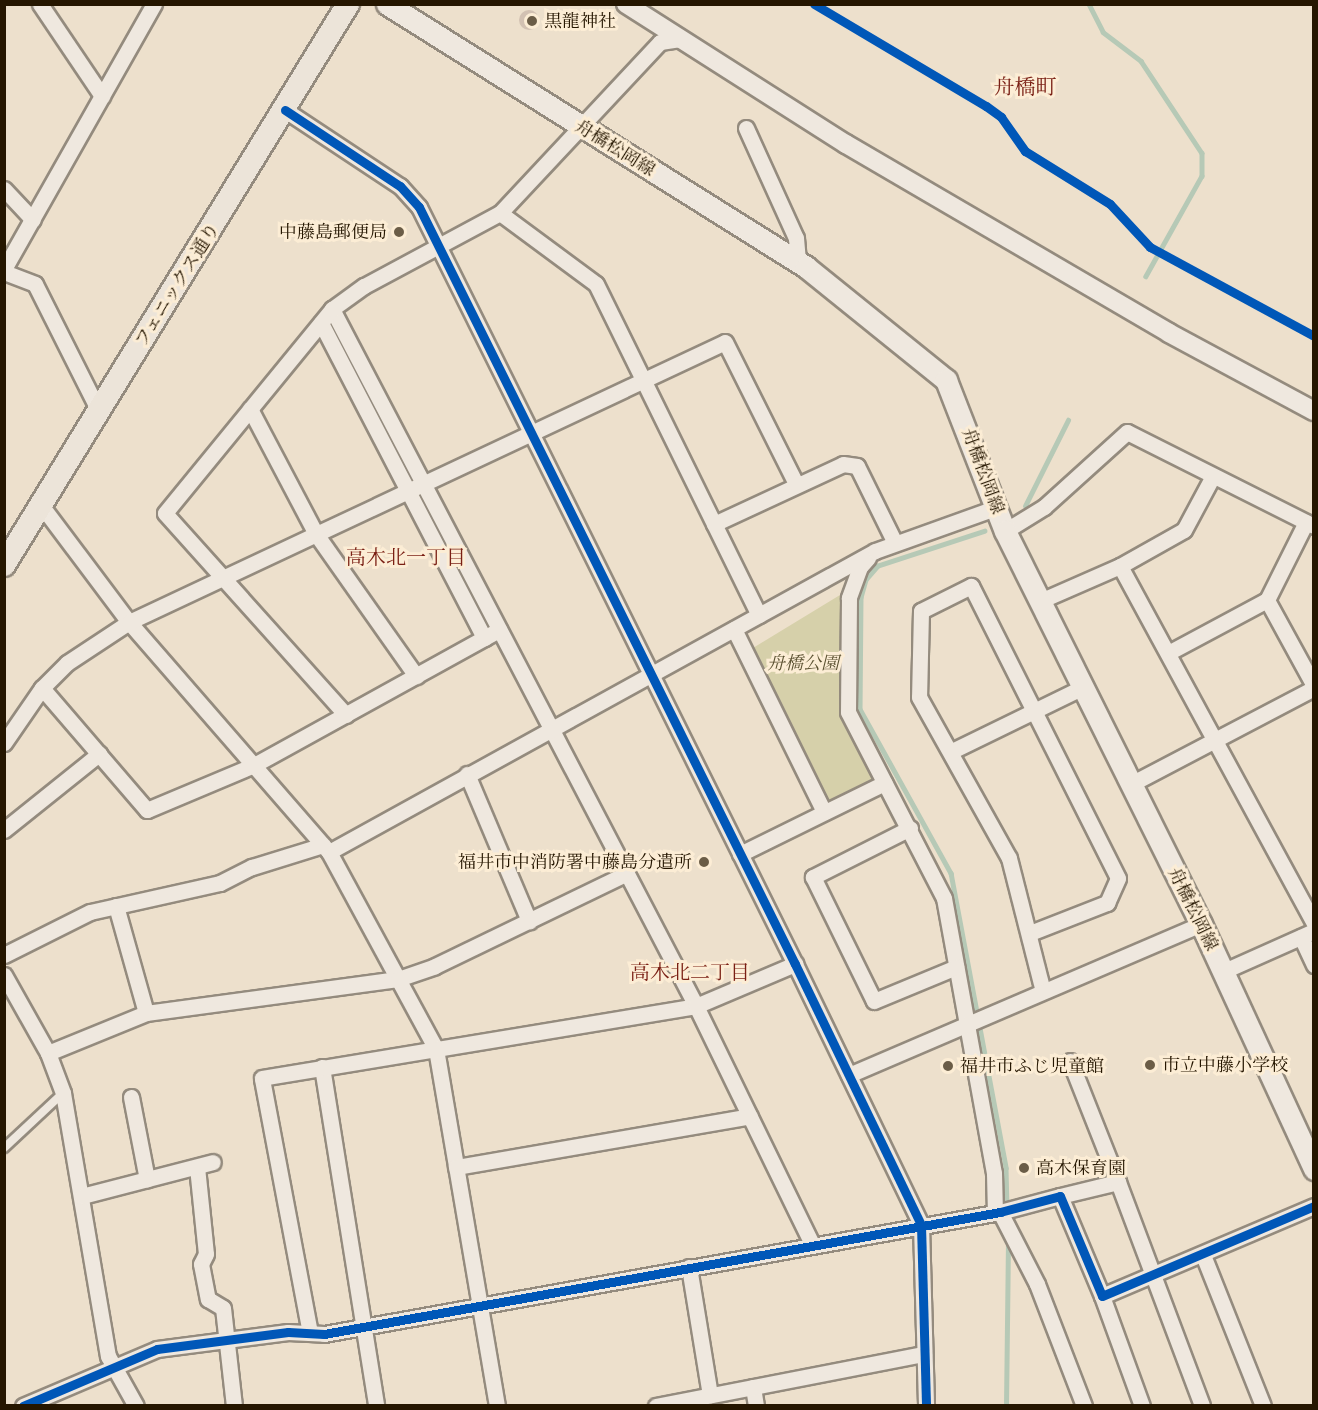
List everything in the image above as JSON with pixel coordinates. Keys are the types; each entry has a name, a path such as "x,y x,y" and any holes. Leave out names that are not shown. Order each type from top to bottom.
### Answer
{"main road":[{"name":"フェニックス通り","path":"4,565 348,4"},
{"name":"舟橋松岡線","path":"387,4 798,262 946,380 1005,531 1224,971 1314,1169"}],"street":[{"path":"40,4 102,96"},
{"path":"99,411 35,284 4,271 154,4"},
{"path":"626,4 856,150 1169,333 1314,411"},
{"path":"346,715 165,513 332,309 500,213 660,42 682,39"},
{"path":"285,110 400,186 418,207 795,964 921,1225 926,1406"},
{"path":"746,128 796,238 798,262"},
{"path":"4,189 33,220"},
{"path":"500,213 596,284 759,615"},
{"path":"332,309 696,1005 812,1244"},
{"path":"321,323 484,638"},
{"path":"4,743 42,688 67,663 129,622 725,342 796,484"},
{"path":"250,409 316,534 416,676"},
{"path":"1005,531 1044,507 1127,432 1310,524 1266,600 1168,653"},
{"path":"714,524 843,464 857,466 895,543"},
{"path":"1040,601 1120,566 1184,530 1213,476"},
{"path":"41,505 129,622 326,848 436,1049 497,1406"},
{"path":"4,955 90,912 220,883 252,867 326,848 650,675 874,551 995,508"},
{"path":"874,551 860,567 849,598 848,712 910,828 944,898 993,1173 997,1212 1036,1284 1084,1406"},
{"path":"1120,566 1217,741 1314,924"},
{"path":"1030,933 1107,903 1118,878 971,586 921,611 919,697 952,751 1009,858 1043,991"},
{"path":"1131,784 1217,741 1314,687 1266,600"},
{"path":"734,629 824,812"},
{"path":"42,688 147,810 254,765 499,630"},
{"path":"952,751 1083,687"},
{"path":"4,830 99,754"},
{"path":"467,774 530,921"},
{"path":"740,854 884,783"},
{"path":"910,828 813,878 874,1001 956,967"},
{"path":"48,1053 146,1013 398,979 435,966 627,873"},
{"path":"116,906 146,1013"},
{"path":"849,1075 1201,924"},
{"path":"1224,971 1307,934 1314,965"},
{"path":"310,1333 262,1078 696,1005 795,964"},
{"path":"4,975 48,1053 63,1094 112,1366 136,1406"},
{"path":"1070,1061 1202,1406"},
{"path":"322,1067 366,1324 376,1406"},
{"path":"131,1097 147,1179"},
{"path":"456,1167 750,1116"},
{"path":"82,1196 213,1162"},
{"path":"197,1167 206,1254 201,1264 208,1299 223,1308 234,1406"},
{"path":"23,1406 112,1366 157,1349 310,1333 480,1305 997,1212 1118,1182"},
{"path":"1060,1196 1102,1296 1142,1406"},
{"path":"1102,1296 1314,1206"},
{"path":"1203,1255 1263,1406"},
{"path":"689,1267 710,1395"},
{"path":"656,1406 924,1354"},
{"path":"753,1387 756,1406"}],"lane":[{"path":"4,1148 63,1094"}],"green space":[{"name":"舟橋公園","path":"840,595 845,620 843,709 872,780 826,804 753,648"}],"building":[{"path":"529,10 536,13 539,20 536,27 529,30 522,27 519,20 522,13"}],"waterway":[{"path":"1089,4 1103,32 1141,61 1202,153 1202,176 1146,276"},
{"path":"1025,506 1068,420"},
{"path":"985,531 878,566 866,580 861,597 860,709 951,873 1006,1168 1007,1208"},
{"path":"1006,1406 1008,1240"}],"cycle path":[{"path":"814,4 986,106 1001,117 1025,151 1110,204 1150,247 1314,336"},
{"path":"285,110 400,186 419,207 795,964 921,1225 926,1406"},
{"path":"23,1406 157,1349 288,1332 324,1334 1000,1212 1060,1196 1102,1296 1314,1206"}],"place":[{"name":"黒龍神社","path":"532,21"},
{"name":"中藤島郵便局","path":"399,232"},
{"name":"福井市中消防署中藤島分遣所","path":"704,862"},
{"name":"市立中藤小学校","path":"1150,1065"},
{"name":"福井市ふじ児童館","path":"948,1066"},
{"name":"高木保育園","path":"1024,1168"}],"district":[{"name":"舟橋町","path":"1025,87"},
{"name":"高木北一丁目","path":"406,557"},
{"name":"高木北二丁目","path":"690,972"}]}
